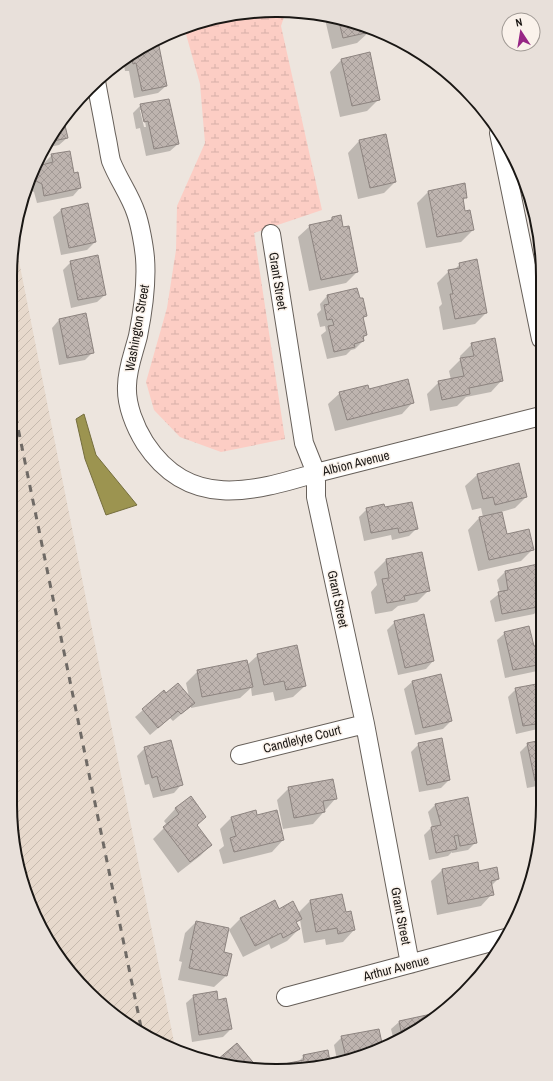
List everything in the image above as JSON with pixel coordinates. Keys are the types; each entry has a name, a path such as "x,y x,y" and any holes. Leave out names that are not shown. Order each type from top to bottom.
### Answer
{"street":[{"name":"Washington Street","path":"97,89 111,161 136,214 145,257 146,280 143,305 127,386 129,405 141,436 153,454 172,472"},
{"path":"502,150 536,314"},
{"name":"Grant Street","path":"271,234 304,443 316,473 316,497 365,724 410,964"},
{"name":"Albion Avenue","path":"172,472 195,485 230,491 247,490 536,417"},
{"name":"Candlelyte Court","path":"240,755 365,724"},
{"name":"Arthur Avenue","path":"286,997 497,940"}],"shaded area":[{"path":"18,257 174,1043 132,1020 105,1000 81,976 61,949 44,919 31,888 22,855 19,838 17,804"},
{"path":"84,414 96,455 137,505 106,515 85,459 76,419"}],"green space":[{"path":"284,17 281,26 322,210 254,233 285,439 221,452 180,437 154,410 146,382 167,308 176,250 177,206 205,143 200,84 186,34 209,26 243,19"}],"building":[{"path":"340,25 365,33 343,38"},
{"path":"159,46 167,86 142,91 136,63 133,64 132,61"},
{"path":"370,52 380,100 352,106 341,59"},
{"path":"169,99 179,144 154,149 148,121 144,122 140,104"},
{"path":"65,126 68,138 56,140"},
{"path":"386,134 396,182 370,188 359,140"},
{"path":"70,151 74,173 78,172 81,188 44,196 42,184 36,181 43,165 53,162 51,154"},
{"path":"465,183 467,198 463,198 465,211 470,210 474,230 437,237 428,191"},
{"path":"88,203 96,242 69,248 61,209"},
{"path":"341,215 343,227 349,226 358,272 321,280 309,225 332,220 332,217"},
{"path":"98,255 106,295 78,300 70,261"},
{"path":"477,259 487,313 455,319 450,294 453,294 448,270 460,268 459,263"},
{"path":"357,288 360,298 363,298 367,316 363,317 367,335 363,336 364,341 354,344 355,347 334,352 328,326 334,325 332,319 327,320 324,305 329,304 327,295"},
{"path":"86,313 94,353 67,358 59,319"},
{"path":"495,338 503,381 469,388 470,394 442,400 438,381 464,376 460,358 474,356 471,343"},
{"path":"408,379 414,403 347,420 339,392 368,385 369,389"},
{"path":"519,463 527,497 495,505 493,497 483,499 477,474"},
{"path":"412,502 418,529 399,533 398,528 371,533 366,508 384,504 385,507"},
{"path":"502,512 507,534 529,529 534,550 489,560 479,517"},
{"path":"422,552 430,591 404,596 405,600 387,603 382,579 389,578 386,559"},
{"path":"536,564 536,607 502,614 498,592 508,590 505,571"},
{"path":"424,614 434,661 405,668 394,621"},
{"path":"529,626 534,646 536,646 536,665 513,670 504,632"},
{"path":"297,645 306,686 286,690 284,681 264,685 257,654"},
{"path":"247,660 253,687 202,697 197,670"},
{"path":"441,674 452,721 423,728 412,681"},
{"path":"178,683 195,703 181,714 178,711 158,728 142,709 164,690 166,693"},
{"path":"536,684 536,724 523,726 515,688"},
{"path":"442,738 450,780 427,785 418,743"},
{"path":"171,740 183,785 161,791 157,776 152,778 144,747"},
{"path":"536,741 536,781 535,781 527,743"},
{"path":"333,779 337,799 323,801 325,812 294,818 288,787"},
{"path":"191,796 206,817 197,825 212,845 190,862 163,827 179,814 175,808"},
{"path":"468,797 477,843 460,846 458,835 454,836 457,849 436,853 431,827 441,825 435,804"},
{"path":"256,810 257,815 277,810 284,840 234,852 230,838 236,836 231,817"},
{"path":"478,862 479,871 497,867 499,879 491,881 494,895 448,904 442,869"},
{"path":"342,894 346,912 351,911 355,930 338,934 337,928 316,932 310,900"},
{"path":"275,900 279,909 293,901 302,919 296,922 300,929 283,938 281,933 255,946 240,918"},
{"path":"196,921 229,928 224,952 232,954 227,976 189,968 193,950 190,949"},
{"path":"217,991 218,1000 226,998 232,1029 199,1035 193,995"},
{"path":"428,1015 401,1032 399,1021"},
{"path":"379,1029 382,1041 345,1055 341,1036"},
{"path":"237,1043 253,1063 243,1062 220,1058"},
{"path":"328,1050 329,1058 310,1062 287,1063 304,1060 303,1055"}],"railway":[{"path":"17,423 141,1025"}]}
